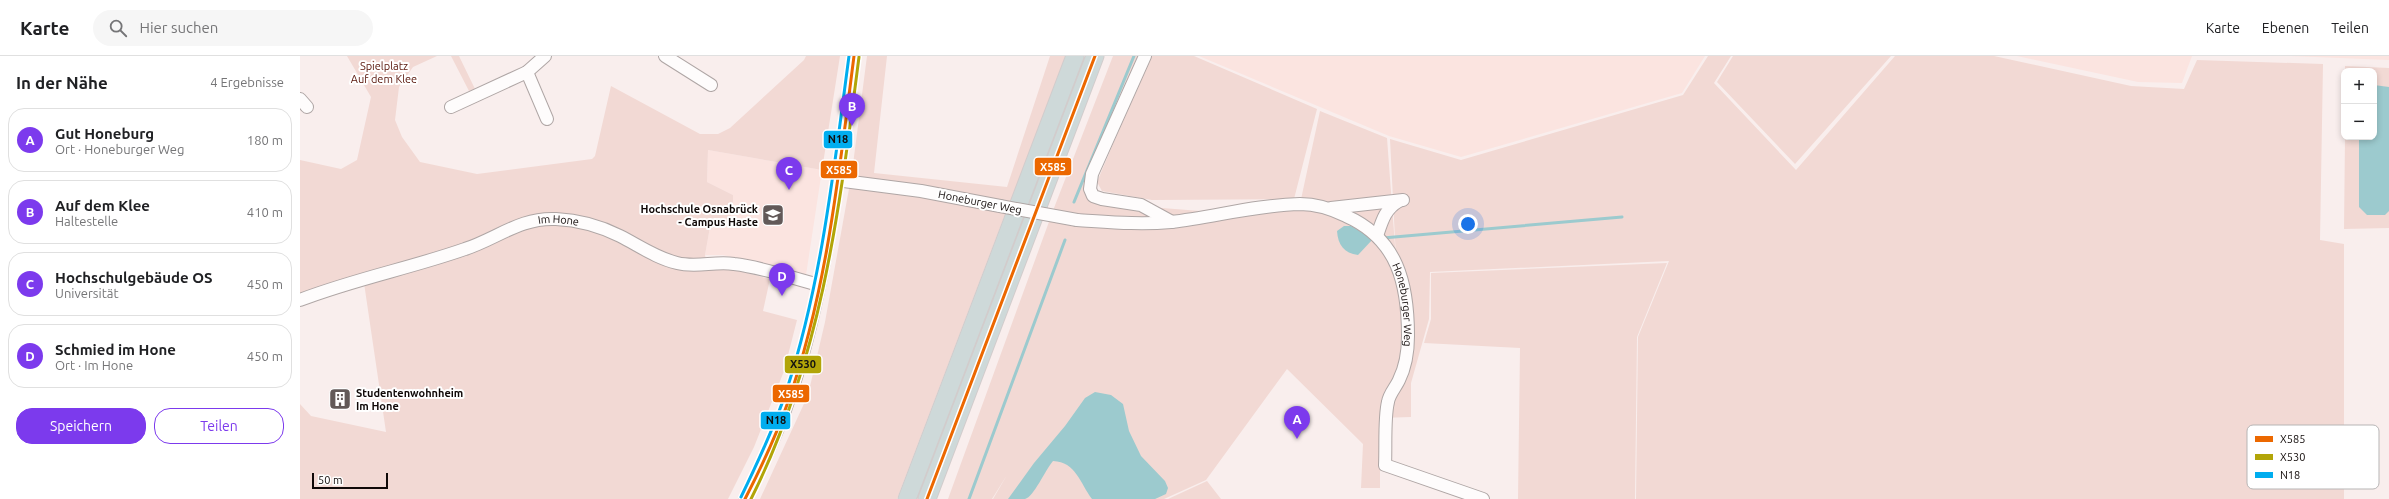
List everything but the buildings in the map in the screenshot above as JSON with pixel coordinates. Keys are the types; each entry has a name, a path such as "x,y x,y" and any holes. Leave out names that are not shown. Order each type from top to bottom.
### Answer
{"highway":[{"path":"907,499 1075,56"},
{"path":"927,499 1095,56"}],"street":[{"path":"452,107 527,72 545,56"},
{"path":"665,56 711,85"},
{"path":"745,499 792,391 807,339 819,285 854,56"},
{"path":"1145,56 1092,174 1090,189 1093,196 1102,199 1141,205 1172,222"},
{"path":"527,72 547,119"},
{"name":"Honeburger Weg","path":"836,180 921,191 1077,220 1138,224 1172,222 1263,207 1300,204 1330,209 1351,218 1379,238 1394,258 1403,281 1408,334 1405,365 1388,401 1385,465 1483,499"},
{"name":"Honeburger Weg","path":"1330,209 1403,200 1391,206 1387,211 1379,238"},
{"name":"Im Hone","path":"300,300 346,284 466,249 524,222 555,219 579,221 607,230 652,254 676,263 689,265 721,262 736,264 819,285"}],"shaded area":[{"path":"1199,56 1705,56 1682,93 1461,157 1389,136"},
{"path":"2017,56 2192,56 2182,83 2138,82"},
{"path":"2290,56 2389,56 2389,60"},
{"name":"Hochschule Osnabrück - Campus Haste","path":"708,150 822,170 806,275 723,255 705,255 710,227 729,221 733,195 707,182"}],"green space":[{"name":"Spielplatz Auf dem Klee","path":"347,56 437,56 413,67 399,87 395,120 402,137 420,162 477,174 592,159 595,156 611,86 700,134 718,134 730,128 804,60 806,56 840,56 822,170 708,150 707,182 733,195 733,210 729,221 710,227 705,255 708,270 732,269 770,279 763,311 797,320 784,371 754,447 728,499 300,499 300,404 311,416 386,432 364,283 300,295 300,160 341,169 357,160 371,97"},
{"path":"451,56 459,56 475,89 469,91"},
{"path":"867,56 887,56 874,173 1007,187 1050,56 1069,56 1009,218 1004,217 897,499 760,499 808,395 825,322 852,172"},
{"path":"1113,56 1143,56 1092,174 1086,197 1098,203 1239,214 1300,204 1320,111 1387,138 1396,259 1390,139 1461,160 1683,95 1708,56 1731,56 1714,83 1796,170 1895,56 1994,56 2131,86 2184,89 2197,60 2323,64 2320,240 2344,244 2344,425 2247,425 2247,489 2344,489 2344,499 1636,499 1638,337 1669,261 1430,272 1429,319 1411,383 1411,417 1380,418 1380,488 1361,488 1363,444 1287,369 1206,480 1164,499 993,499 1007,475 992,499 948,499 1054,208"},
{"path":"1150,56 1194,56 1317,109 1294,199 1152,200 1102,191 1097,182"},
{"path":"1733,56 1891,56 1795,164 1717,82"},
{"path":"2345,66 2389,68 2389,228 2344,229 2345,140 2377,140 2377,68 2345,68"},
{"path":"1667,263 1637,337 1635,499 1518,499 1520,348 1424,343 1431,319 1431,273"},
{"path":"1207,481 1221,499 1168,499"}],"water":[{"path":"2377,85 2389,87 2389,211 2385,215 2367,215 2359,207 2359,140 2377,140"},
{"path":"1344,226 1351,226 1373,239 1358,255 1345,250 1340,244 1337,231"},
{"path":"1095,392 1111,395 1123,404 1129,431 1141,456 1165,481 1168,488 1166,494 1155,499 1092,499 1077,474 1072,469 1061,462 1053,461 1036,488 1028,497 1025,499 1008,499 1085,398"}],"waterway":[{"path":"1074,202 1134,56"},
{"path":"1383,238 1622,217"},
{"path":"969,499 1065,240"}],"transit line":[{"name":"N18","path":"741,497 777,417 799,348 826,224 849,56"},
{"name":"X585","path":"745,499 768,452 788,402 813,317 837,187 854,56"},
{"name":"X585","path":"927,499 1095,56"},
{"name":"X530","path":"751,499 775,446 795,392 811,338 835,228 859,57"}],"place":[{"name":"Auf dem Klee","path":"852,126"},
{"name":"Hochschulgebäude OS","path":"789,190"},
{"name":"Hochschule Osnabrück - Campus Haste","path":"773,215"},
{"name":"Schmied im Hone","path":"782,296"},
{"name":"Studentenwohnheim Im Hone","path":"340,399"},
{"name":"Gut Honeburg","path":"1297,439"}]}
